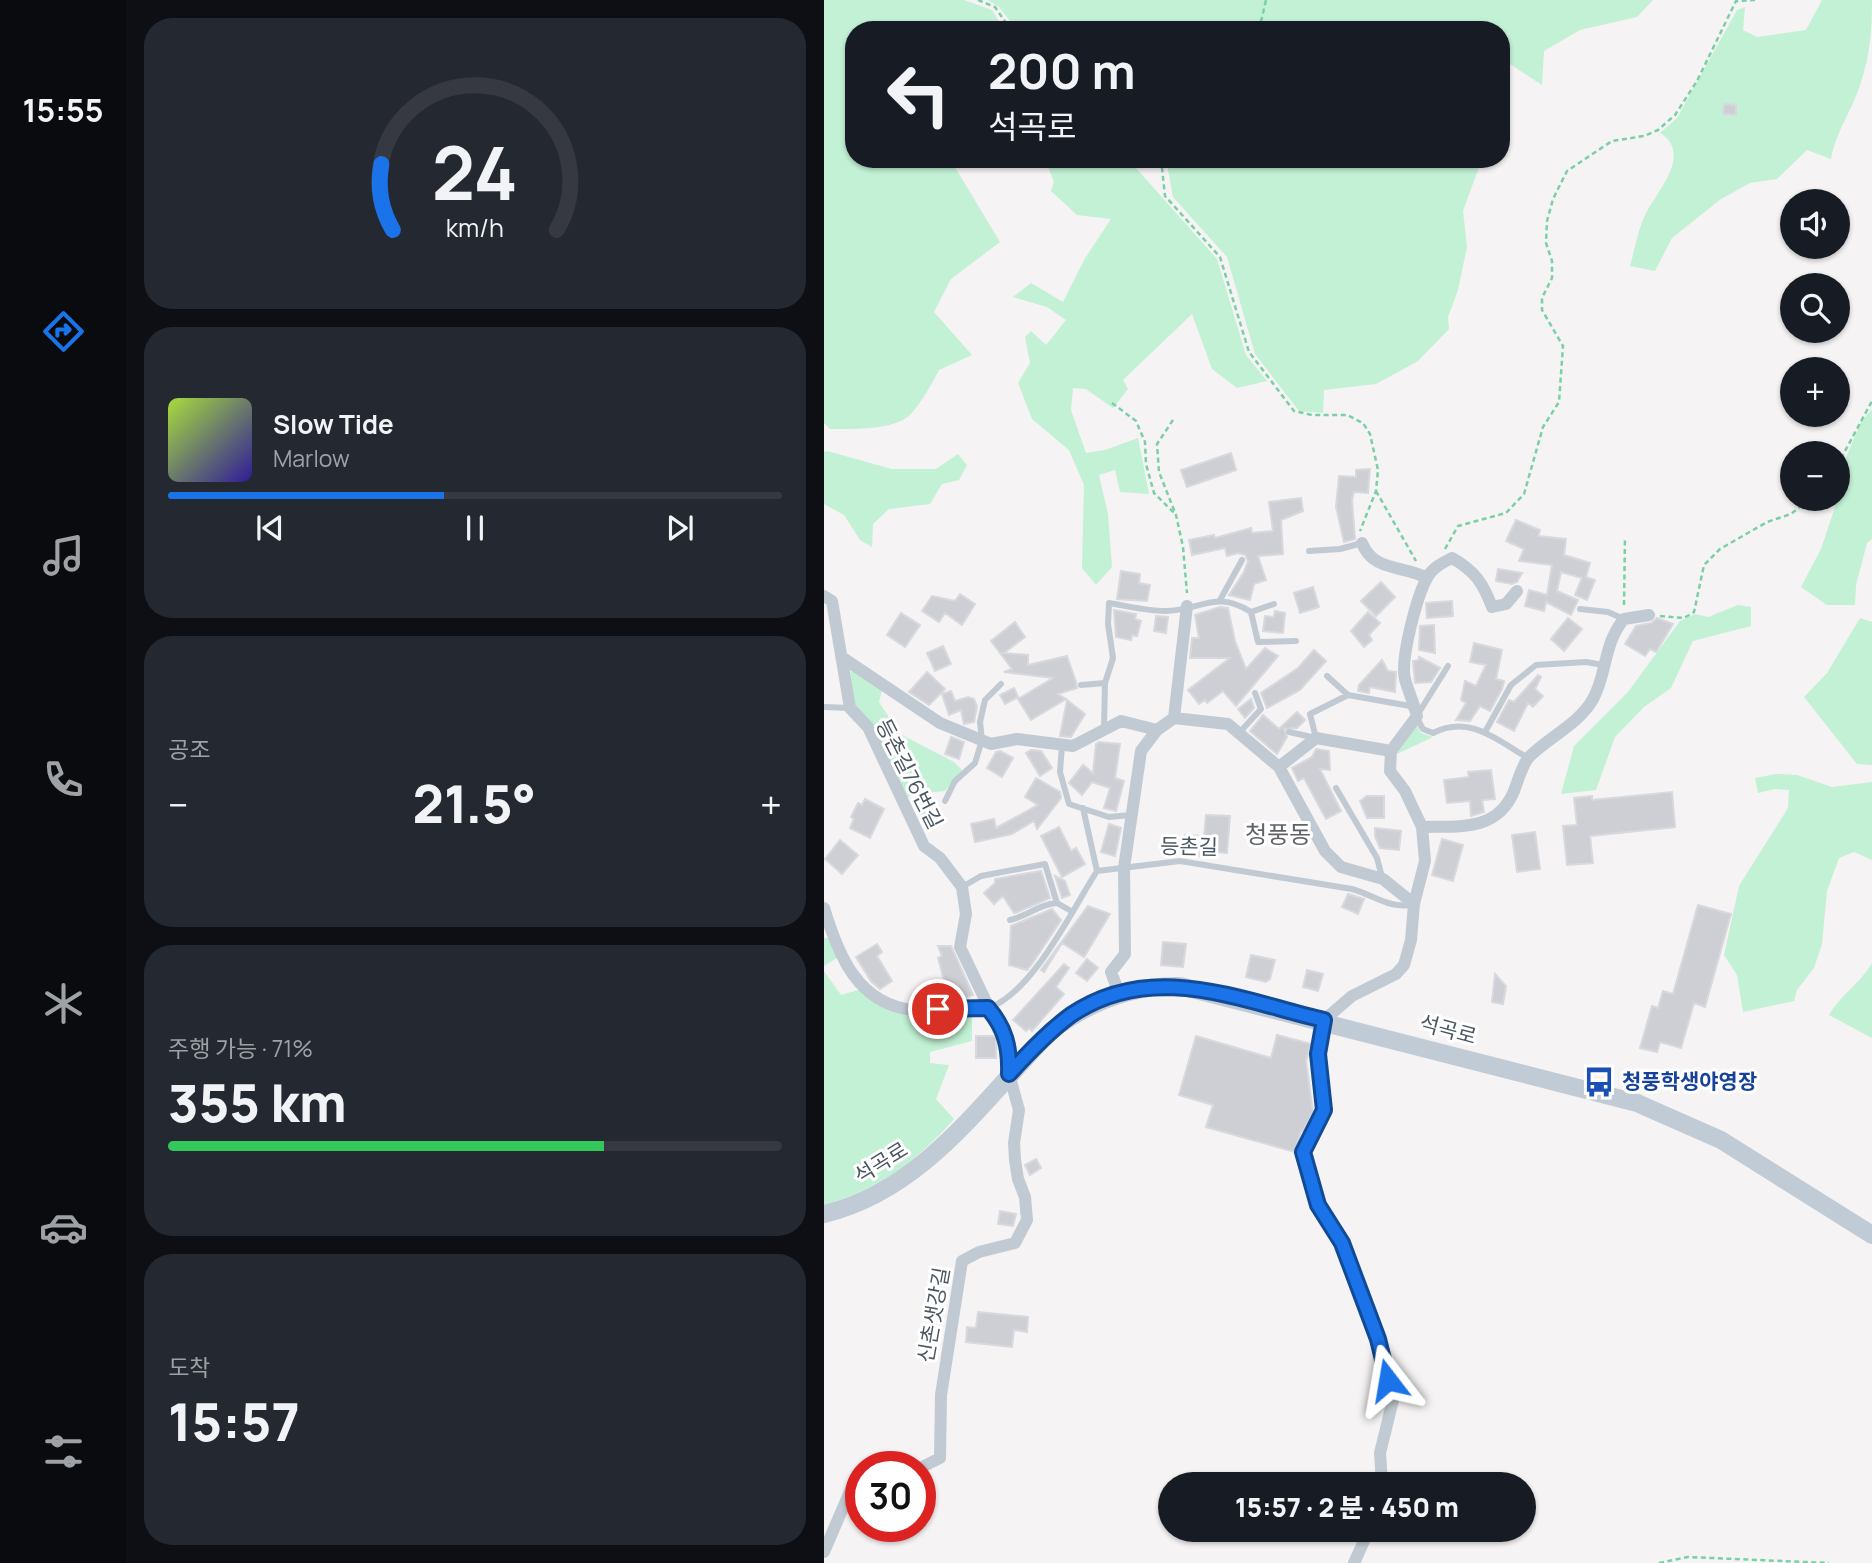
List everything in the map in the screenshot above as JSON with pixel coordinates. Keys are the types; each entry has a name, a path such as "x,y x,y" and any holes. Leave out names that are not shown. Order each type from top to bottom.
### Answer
{"street":[{"path":"1362,543 1366,552 1379,563 1427,578"},
{"path":"1381,1472 1380,1453 1393,1401 1378,1339 1342,1243 1318,1205 1303,1152 1324,1110 1318,1054 1324,1020 1352,996 1396,974 1404,965 1414,904 1425,861 1422,827 1405,791 1390,771 1391,751 1417,716 1405,679 1404,663 1407,641 1427,578 1440,564 1452,558 1472,570 1483,583 1492,607 1506,604 1517,591"},
{"name":"등촌길76번길","path":"824,596 832,601 850,708 868,727 924,846 941,858 962,887"},
{"path":"1174,718 1187,606"},
{"path":"1422,827 1479,826 1496,818 1509,803 1528,758 1568,726 1594,698 1615,629 1624,619 1649,615"},
{"path":"843,658 940,723 991,744 1017,739 1073,746 1121,721 1157,730"},
{"path":"1119,993 1111,972 1125,954 1124,868 1141,751 1157,730 1174,718 1228,724 1280,766 1325,851 1341,867 1383,879 1414,904"},
{"path":"1280,766 1316,738 1391,751"},
{"path":"962,887 966,915 960,947 988,1008 1002,1025 1010,1054 1009,1074"},
{"path":"824,908 842,960 856,982 882,1000 912,1010 988,1008"},
{"name":"석곡로","path":"824,1214 871,1199 924,1164 1051,1031 1073,1014 1119,993 1159,985 1180,986 1324,1020 1637,1103 1721,1140 1872,1235"},
{"name":"신촌샛강길","path":"936,1460 940,1458 941,1395 962,1261 979,1252 1015,1243 1027,1220 1025,1197 1015,1160 1018,1099 1009,1074"},
{"path":"824,1552 824,1546 845,1501"},
{"path":"1354,1563 1364,1542"}],"lane":[{"path":"1309,551 1340,549 1362,543"},
{"path":"1220,600 1242,560"},
{"path":"1104,730 1106,683 1113,658 1108,624 1109,603 1167,611 1220,600 1236,603 1251,612 1258,642 1296,641"},
{"path":"1251,612 1274,604"},
{"path":"1581,609 1608,612 1624,619"},
{"path":"1485,733 1511,685 1536,665 1586,662 1603,665"},
{"path":"1417,716 1448,666"},
{"path":"1327,676 1348,695 1410,706 1423,729 1433,733 1449,725 1476,727 1528,758"},
{"path":"1081,685 1106,683"},
{"path":"945,801 955,781 975,763 982,740 980,722 985,700 1001,684"},
{"path":"1239,733 1261,709 1255,693"},
{"path":"1289,732 1316,738 1309,714 1348,695"},
{"name":"등촌길76번길","path":"824,708 850,708"},
{"path":"1062,745 1060,772 1069,804 1109,817 1130,815"},
{"path":"1336,788 1376,858 1383,879"},
{"path":"988,1008 1004,1002 1033,971 1097,871 1082,808"},
{"name":"등촌길","path":"1124,868 1180,861 1225,866 1352,889 1373,895 1393,907 1414,904"},
{"path":"962,887 981,876 1045,864 1057,903"},
{"path":"1097,871 1124,868"},
{"path":"1010,920 1029,915 1043,904 1057,903 1071,911"}],"path":[{"path":"978,0 995,7 1005,21"},
{"path":"1261,21 1266,0"},
{"path":"1440,564 1450,537 1458,526 1506,513 1524,494 1543,427 1559,402 1563,346 1542,310 1542,298 1552,278 1552,261 1546,243 1547,221 1553,199 1567,171 1612,141 1644,136 1658,130 1675,115 1697,81 1736,1 1755,0"},
{"path":"1162,168 1165,196 1220,257 1249,352 1294,411 1312,415 1347,415 1364,423 1375,449 1378,470 1376,491 1359,528 1362,543"},
{"path":"1850,442 1872,401"},
{"path":"1112,403 1136,421 1145,442 1146,464 1154,493 1176,515"},
{"path":"1173,420 1157,444 1159,472 1176,515 1183,547 1187,606"},
{"path":"1376,491 1399,535 1427,578"},
{"path":"1649,615 1684,618 1694,612 1704,565 1720,549 1767,522 1795,511"},
{"path":"1624,619 1625,537"},
{"path":"1659,1563 1688,1557 1829,1563"}],"green space":[{"path":"824,0 964,0 992,10 999,21 845,21 845,168 956,168 1000,242 951,279 934,312 972,355 939,370 923,398 903,420 857,429 830,429 824,423"},
{"path":"988,0 1653,0 1637,17 1580,30 1544,51 1542,85 1510,64 1510,21 1010,21 999,7"},
{"path":"1822,0 1872,0 1870,42 1864,72 1831,159 1807,150 1777,179 1750,183 1721,199 1672,238 1655,271 1630,266 1643,219 1670,172 1673,161 1669,141 1660,133 1677,118 1737,10 1745,7 1743,30 1757,37 1806,30"},
{"path":"1048,168 1136,168 1217,259 1246,355 1267,381 1237,388 1212,369 1192,314 1123,380 1128,389 1113,408 1086,389 1073,388 1071,410 1086,453 1105,450 1138,438 1149,494 1120,492 1115,470 1099,475 1108,514 1112,567 1096,585 1082,568 1084,485 1069,450 1032,419 1018,383 1030,363 1025,337 1031,331 1046,345 1066,320 1047,307 1013,297 1031,283 1063,302 1084,260 1111,219 1077,215 1051,191 1054,182"},
{"path":"1168,168 1479,168 1463,211 1467,247 1458,290 1448,317 1449,329 1418,361 1376,384 1324,390 1323,413 1299,411 1255,354 1227,257 1173,197"},
{"path":"1872,409 1872,539 1867,543 1856,585 1855,605 1827,605 1801,587 1821,549 1834,511 1850,511 1850,448 1861,422"},
{"path":"824,452 892,469 936,469 958,454 967,465 959,480 942,484 930,504 889,509 873,524 872,547 860,540 844,515 824,504"},
{"path":"1738,605 1751,607 1751,626 1693,641 1671,688 1644,707 1615,737 1596,790 1561,794 1574,746 1628,692 1680,621 1695,614 1708,617"},
{"path":"1860,618 1872,622 1872,765 1857,764 1804,697 1827,673"},
{"path":"850,666 882,691 879,702 900,734 954,762 962,770 945,791 914,794 905,799 854,705"},
{"path":"1416,723 1421,733 1433,737 1395,755"},
{"path":"1776,774 1797,775 1832,787 1872,782 1872,860 1854,852 1839,858 1827,891 1822,944 1814,968 1797,990 1794,1001 1743,1012 1737,975 1724,955 1739,886 1788,808 1789,790 1775,789 1758,793 1755,778"},
{"path":"824,938 828,938 837,958 824,966"},
{"path":"1872,963 1872,1038 1829,1015"},
{"path":"824,971 841,995 861,989 912,1014 972,1016 972,1041 930,1052 930,1063 949,1065 936,1099 954,1119 911,1161 895,1172 862,1191 824,1205"}],"building":[{"path":"1724,104 1736,105 1736,115 1723,114"},
{"path":"1231,453 1236,470 1187,487 1181,470"},
{"path":"1370,469 1368,493 1354,492 1352,500 1355,539 1344,542 1336,507 1339,476 1356,477 1356,470"},
{"path":"1301,498 1303,511 1281,520 1283,554 1258,556 1266,580 1254,584 1250,600 1229,595 1244,572 1248,561 1245,555 1238,553 1227,556 1225,548 1192,555 1189,540 1214,535 1215,538 1251,528 1252,533 1273,531 1269,502"},
{"path":"1516,520 1540,530 1538,536 1566,539 1564,555 1590,563 1586,577 1595,580 1587,600 1575,595 1582,578 1561,572 1557,591 1578,600 1571,615 1546,602 1544,611 1525,606 1529,590 1547,595 1552,565 1519,561 1524,549 1506,541"},
{"path":"1498,569 1522,573 1517,582 1512,584 1496,581"},
{"path":"1121,571 1140,574 1139,583 1150,585 1147,601 1117,599"},
{"path":"1381,582 1395,597 1376,616 1361,601"},
{"path":"1313,587 1319,607 1300,613 1294,593"},
{"path":"960,594 975,604 962,625 945,613 939,622 922,611 932,596 955,601"},
{"path":"1452,601 1453,616 1427,618 1426,603"},
{"path":"1220,607 1228,608 1235,641 1246,669 1265,648 1278,656 1236,706 1223,691 1207,703 1205,700 1199,704 1188,690 1230,658 1190,658 1192,638 1199,638 1195,615"},
{"path":"1114,610 1136,614 1135,619 1141,621 1137,636 1132,635 1131,640 1116,637"},
{"path":"1275,611 1285,613 1283,633 1263,631 1265,616 1274,617"},
{"path":"1368,612 1380,623 1369,635 1372,640 1364,647 1351,631"},
{"path":"901,613 920,625 905,647 887,635"},
{"path":"1156,616 1168,617 1166,633 1154,631"},
{"path":"1568,618 1582,629 1564,651 1551,639"},
{"path":"1657,618 1673,624 1656,652 1650,649 1645,656 1625,644 1636,626 1651,623"},
{"path":"1015,622 1025,637 1004,653 1028,655 1028,665 1067,656 1077,688 1058,694 1066,699 1031,720 1018,699 1053,678 1004,672 1012,669 991,641"},
{"path":"1434,625 1435,653 1419,650 1420,626"},
{"path":"1474,643 1502,650 1496,679 1504,681 1490,711 1480,706 1470,721 1456,720 1466,703 1461,700 1465,681 1476,686 1486,665 1470,662"},
{"path":"943,646 951,664 935,671 927,653"},
{"path":"1314,650 1326,661 1300,690 1267,708 1261,693 1298,668"},
{"path":"1419,657 1440,668 1431,682 1415,683 1413,661 1419,660"},
{"path":"1382,660 1388,671 1396,672 1395,692 1370,687 1369,693 1358,691 1359,685"},
{"path":"927,672 945,689 929,705 909,692"},
{"path":"1538,675 1541,677 1535,689 1543,696 1533,707 1528,703 1514,731 1497,722 1509,700 1514,702"},
{"path":"1014,688 1018,697 1005,704 1000,695"},
{"path":"951,691 955,701 968,697 974,699 977,706 974,722 964,724 961,710 949,715 942,694"},
{"path":"1251,699 1254,708 1245,718 1238,709"},
{"path":"1067,700 1085,714 1071,737 1060,736"},
{"path":"1297,712 1305,720 1297,728 1284,729 1287,737 1277,754 1250,731 1263,715 1279,729"},
{"path":"951,737 964,742 959,759 945,754"},
{"path":"1096,744 1120,744 1115,778 1124,781 1116,811 1104,808 1110,788 1092,782 1082,795 1069,783 1083,765 1093,773"},
{"path":"1316,749 1329,751 1330,770 1320,769 1341,811 1326,819 1304,778 1298,781 1292,768 1312,757"},
{"path":"1031,750 1041,751 1052,768 1040,776 1026,753"},
{"path":"1000,751 1013,758 1002,777 987,768 996,752"},
{"path":"1491,770 1495,799 1482,800 1484,812 1471,816 1470,801 1447,803 1444,780 1469,777 1468,772"},
{"path":"1036,778 1060,792 1061,798 1037,829 1034,821 1012,834 975,842 971,824 994,819 996,828 1038,805 1025,797"},
{"path":"1672,792 1675,827 1590,836 1593,863 1567,865 1563,826 1577,825 1574,798 1592,796 1592,800"},
{"path":"1367,796 1384,796 1384,818 1367,818 1360,801"},
{"path":"928,798 934,810 940,809 942,820 924,825 918,800"},
{"path":"865,799 884,809 870,838 850,828 854,819 851,817 858,803 862,805"},
{"path":"1206,815 1230,816 1227,853 1199,851 1199,856 1184,855 1185,835 1204,836"},
{"path":"1109,824 1121,828 1115,856 1101,852"},
{"path":"1059,827 1071,851 1076,848 1085,864 1062,877 1041,836"},
{"path":"1375,828 1401,831 1399,850 1380,848"},
{"path":"1535,832 1540,869 1517,872 1512,835"},
{"path":"1442,839 1463,845 1453,881 1432,875"},
{"path":"840,840 858,855 842,874 825,859"},
{"path":"1041,871 1050,898 1020,911 1014,913 1003,896 994,904 984,893 995,883 995,879"},
{"path":"1055,876 1065,881 1070,895 1062,898"},
{"path":"1348,894 1364,899 1358,914 1342,907"},
{"path":"1698,905 1731,914 1705,1007 1694,1003 1681,1048 1660,1042 1657,1052 1640,1048 1652,1006 1658,1008 1663,991 1673,994"},
{"path":"1088,906 1110,914 1084,957 1062,943 1044,972 1041,970"},
{"path":"1052,909 1061,920 1032,964 1027,970 1009,965 1011,926"},
{"path":"1163,942 1186,944 1183,967 1161,965"},
{"path":"877,944 882,952 877,956 892,981 880,989 871,981 856,957"},
{"path":"938,946 951,946 973,995 956,1001 945,984 938,958 942,956"},
{"path":"1251,955 1275,960 1270,979 1266,982 1246,977"},
{"path":"1087,959 1098,968 1087,981 1076,973"},
{"path":"1064,964 1069,968 1056,987 1064,994 1032,1031 1030,1028 1026,1031 1013,1020"},
{"path":"1307,970 1323,974 1318,991 1303,987"},
{"path":"1495,974 1506,986 1503,1004 1492,1002"},
{"path":"1277,1035 1311,1044 1306,1061 1313,1112 1301,1131 1295,1152 1206,1127 1213,1105 1179,1095 1196,1036 1271,1058"},
{"path":"976,1036 996,1036 996,1058 976,1058"},
{"path":"1036,1159 1041,1168 1030,1175 1025,1165"},
{"path":"1000,1211 1016,1214 1013,1226 998,1224"},
{"path":"978,1312 1028,1317 1027,1332 1014,1330 1012,1347 966,1342 967,1327 976,1328"}],"place":[{"name":"청풍학생야영장","path":"1599,1082"}],"district":[{"name":"청풍동","path":"1278,835"}],"route":[{"path":"938,1009 988,1008 1002,1025 1010,1054 1009,1074 1051,1031 1073,1014 1119,993 1159,985 1180,986 1324,1020 1318,1054 1324,1110 1303,1152 1318,1205 1342,1243 1378,1339 1388,1380"}]}
